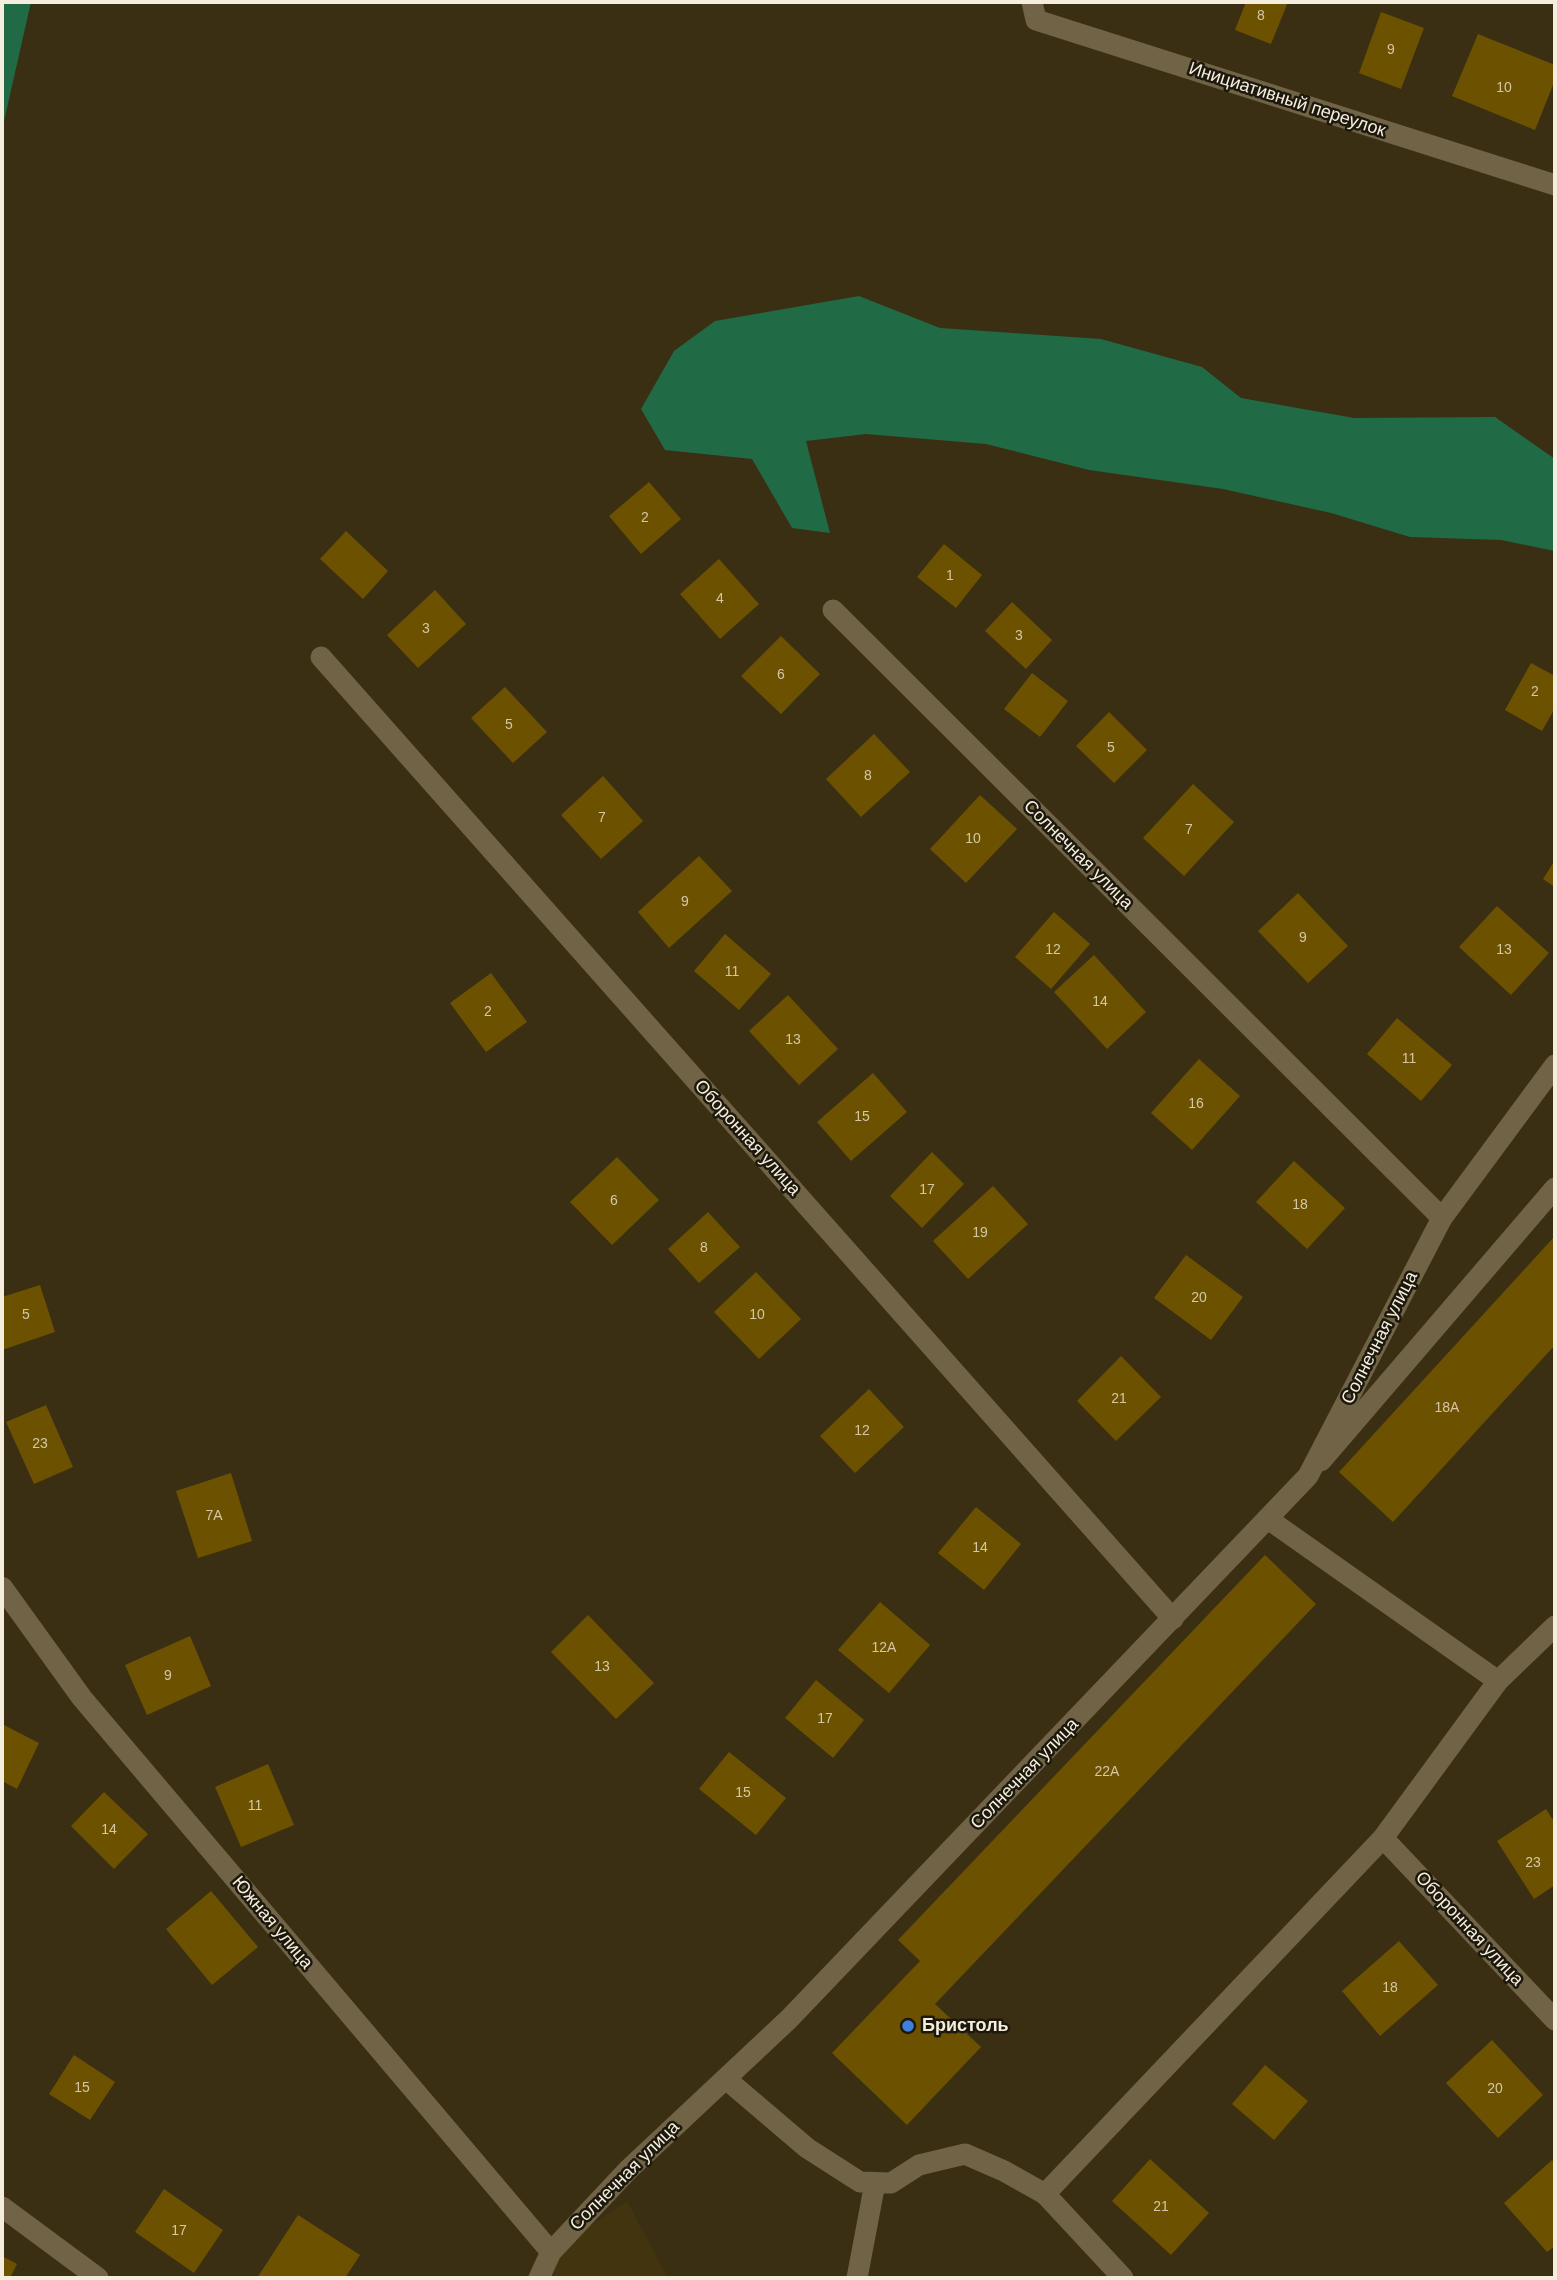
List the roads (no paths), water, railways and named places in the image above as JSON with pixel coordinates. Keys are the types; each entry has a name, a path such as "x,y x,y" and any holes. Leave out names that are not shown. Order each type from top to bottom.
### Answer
{"street":[{"name":"Инициативный переулок","path":"1032,2 1036,20 1555,185"},
{"name":"Солнечная улица","path":"833,610 1442,1218"},
{"name":"Оборонная улица","path":"321,657 1173,1619"},
{"name":"Солнечная улица","path":"539,2278 551,2252 628,2170 789,2020 1308,1476 1442,1218 1555,1065"},
{"path":"1308,1476 1555,1188"},
{"path":"1268,1519 1498,1681"},
{"name":"Южная улица","path":"2,1587 82,1698 551,2252"},
{"path":"1045,2194 1383,1838 1498,1681 1555,1626"},
{"name":"Оборонная улица","path":"1383,1838 1555,2020"},
{"path":"726,2079 807,2148 860,2182 891,2183 919,2165 965,2154 1004,2171 1045,2194 1123,2278"},
{"path":"857,2278 875,2183"},
{"path":"2,2207 98,2278"}],"place":[{"name":"Бристоль","path":"908,2026"}]}
